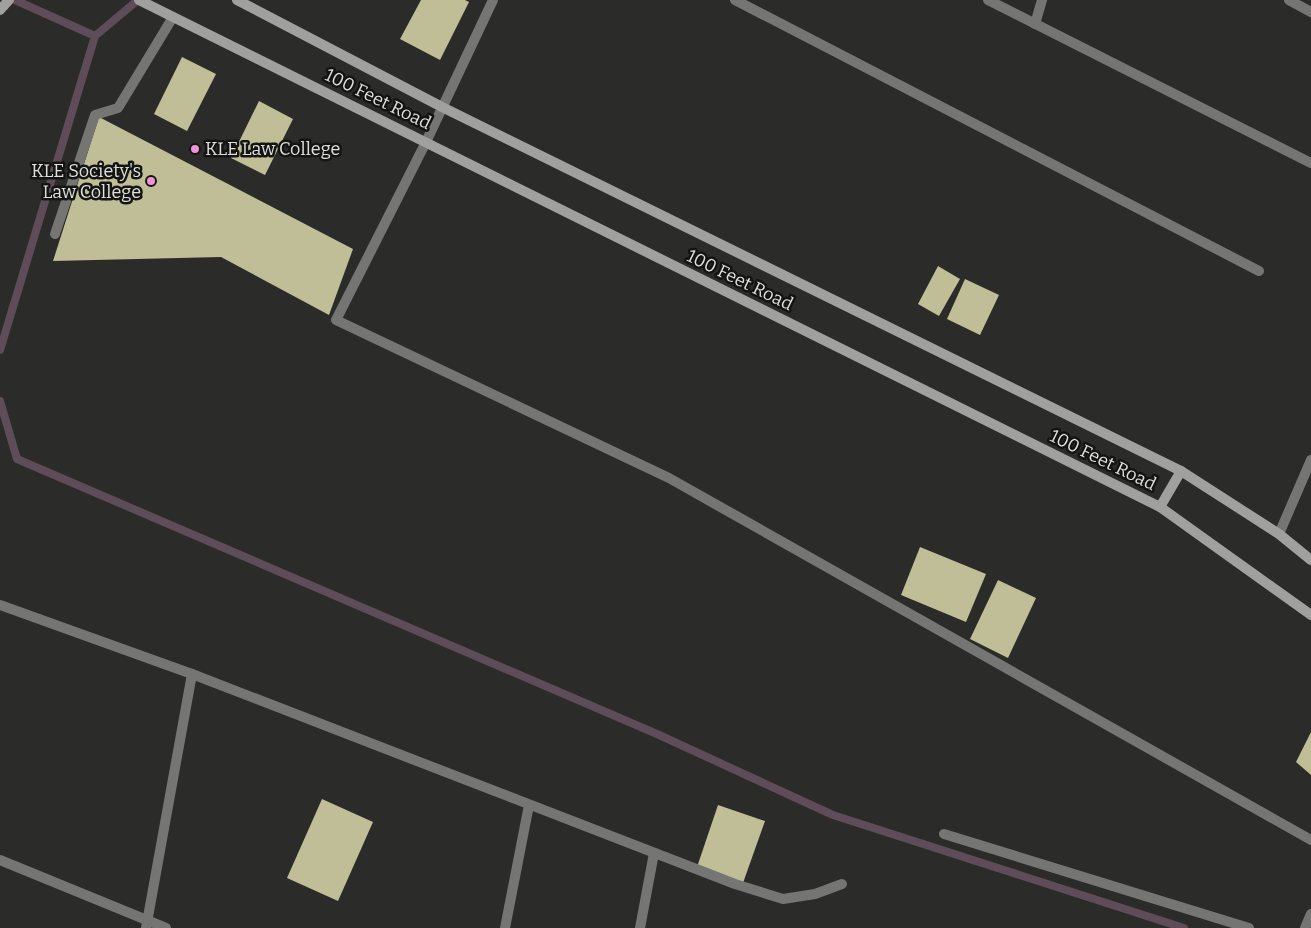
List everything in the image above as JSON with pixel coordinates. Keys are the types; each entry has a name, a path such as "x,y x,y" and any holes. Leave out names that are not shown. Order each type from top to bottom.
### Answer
{"main road":[{"name":"100 Feet Road","path":"139,0 1160,506 1311,615"},
{"name":"100 Feet Road","path":"237,0 442,107 1181,471 1279,534 1311,560"},
{"path":"1160,506 1181,471"}],"street":[{"path":"493,0 426,142 336,320 669,478 1311,840"},
{"path":"734,0 1259,271"},
{"path":"988,0 1311,163"},
{"path":"1035,24 1042,0"},
{"path":"1289,0 1311,12"},
{"path":"55,234 94,115 118,108 174,16"},
{"path":"1279,534 1311,460"},
{"path":"0,605 192,674 735,884 783,899 815,894 842,884"},
{"path":"147,924 192,674"},
{"path":"505,928 529,805"},
{"path":"944,834 1249,928"},
{"path":"640,928 654,853"},
{"path":"0,860 147,924 166,928"},
{"path":"1305,928 1311,914"}],"building":[{"path":"421,0 465,0 469,2 440,60 400,39"},
{"path":"182,57 216,74 187,131 154,114"},
{"path":"259,101 293,119 265,175 231,158"},
{"name":"KLE Society's Law College","path":"99,117 353,249 329,315 221,257 53,261"},
{"path":"938,266 960,279 939,316 918,304"},
{"path":"965,279 999,295 980,335 947,319"},
{"path":"920,547 986,574 966,622 901,595"},
{"path":"998,580 1036,598 1008,658 970,639"},
{"path":"1311,732 1311,775 1296,762"},
{"path":"322,799 373,822 338,901 287,878"},
{"path":"718,805 765,821 743,883 697,867"}],"waterway":[{"path":"0,350 95,36 15,0"},
{"path":"95,36 138,0"},
{"path":"0,401 17,459 657,734 833,815 1184,928"}],"place":[{"name":"KLE Law College","path":"195,149"},
{"name":"KLE Society's Law College","path":"151,181"}]}
